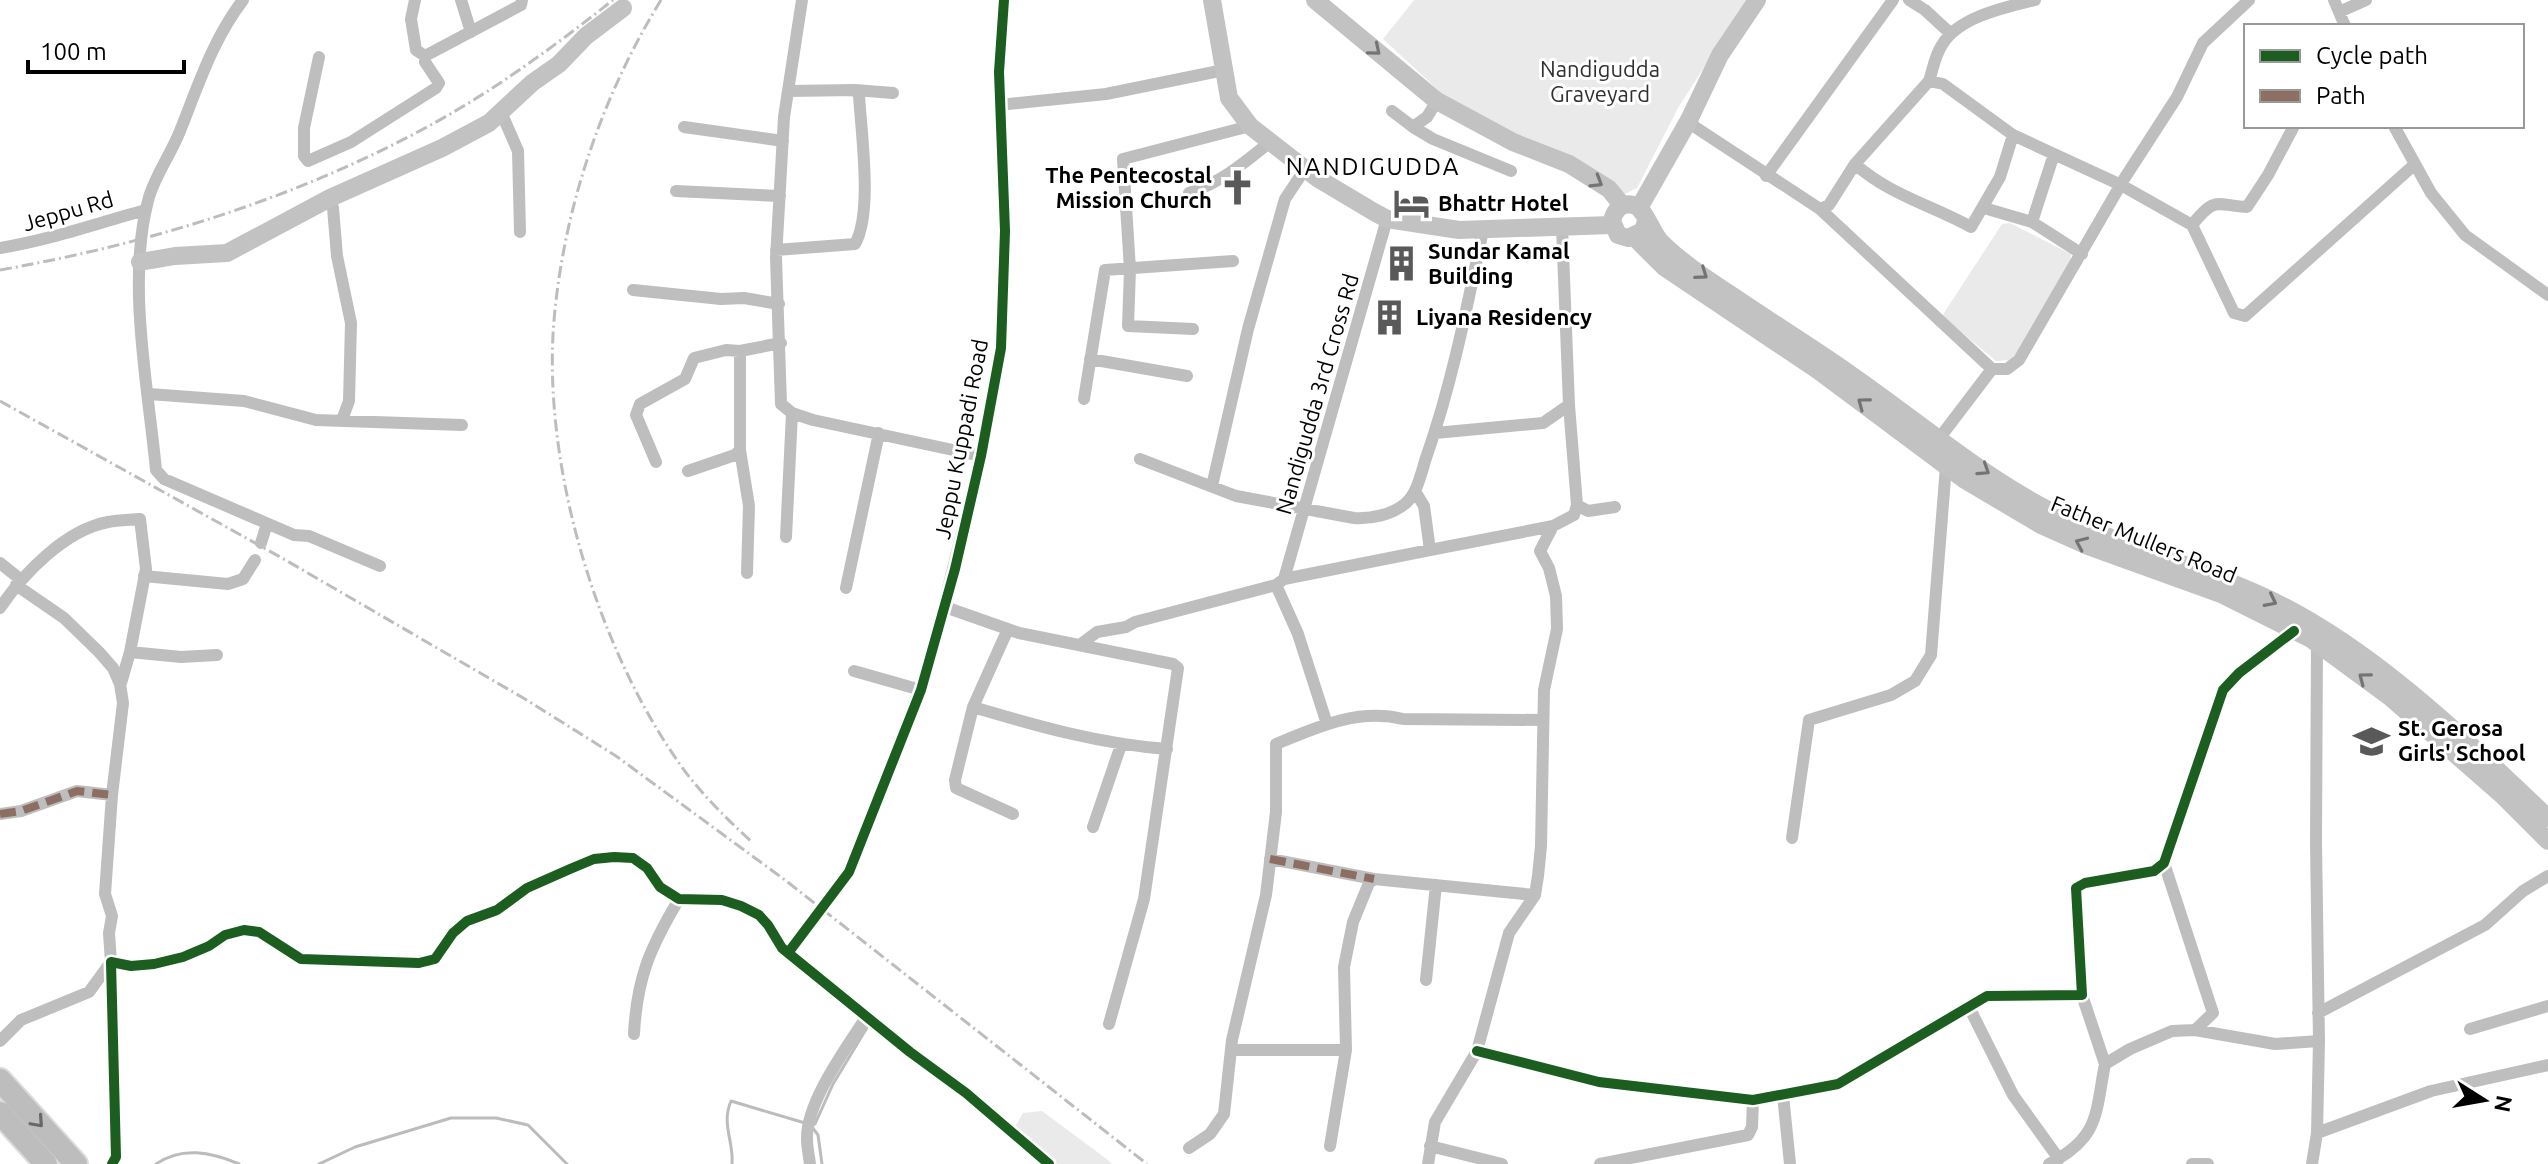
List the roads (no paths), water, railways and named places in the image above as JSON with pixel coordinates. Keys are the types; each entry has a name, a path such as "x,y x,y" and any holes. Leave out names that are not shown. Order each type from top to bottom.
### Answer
{"highway":[{"path":"0,1080 76,1164"},
{"path":"0,1113 46,1164"}],"main road":[{"path":"1212,0 1229,98 1250,126 1305,169 1387,219 1459,230 1612,225"},
{"path":"1315,0 1437,101 1513,142 1569,164 1609,189 1636,211 1660,241 1684,262 1855,377 1938,440 2053,512 2126,544 2261,595 2320,636 2341,639 2488,761 2548,818"},
{"path":"1636,211 1615,211 1612,225 1618,235 1634,237 1643,231 1636,211 1689,120 1720,55 1757,0"},
{"path":"140,262 227,253 330,198 442,148 489,123 532,83 559,64 586,36 623,8"},
{"name":"Father Mullers Road","path":"1634,237 1664,267 1819,371 1946,466 2041,525 2088,546 2221,594 2294,631 2320,636 2502,795 2548,841"}],"street":[{"path":"243,0 229,18 199,78 146,210 139,300 156,470 159,475 267,524 294,535 309,536 380,566"},
{"path":"415,0 411,19 416,50 425,56"},
{"path":"461,0 471,32"},
{"path":"425,56 521,5 522,0"},
{"path":"802,0 788,91 776,250 781,404 792,413 813,420 981,456"},
{"name":"Jeppu Kuppadi Road","path":"869,823 921,690 945,607 981,456 1001,348 1005,231 999,72 1004,0"},
{"path":"1766,176 1893,0"},
{"path":"1909,0 1951,34"},
{"path":"1820,209 1829,205 1855,164 1929,81 1942,45 1951,34 1974,20 2035,0"},
{"path":"1689,120 1766,176 1820,209 1992,369 2007,369 2019,360 2121,185 2177,97 2203,43 2249,0"},
{"path":"2337,6 2366,0"},
{"path":"319,57 304,128 304,156 308,161 351,142 436,88 439,83 425,62 425,56"},
{"path":"999,105 1106,94 1224,70"},
{"path":"1929,81 1943,84 2013,135 2121,185 2192,225 2234,313 2245,316 2414,165"},
{"path":"776,250 855,244 862,231 859,95 855,90"},
{"path":"788,91 893,93"},
{"path":"1413,127 1427,117 1437,101"},
{"path":"1392,111 1433,139 1511,171"},
{"path":"501,112 518,151 520,232"},
{"path":"1193,329 1128,326 1130,269 1123,159 1250,126"},
{"path":"684,127 783,141"},
{"path":"2192,225 2206,207 2216,203 2247,207 2293,128"},
{"path":"2395,128 2437,201 2471,242 2548,295"},
{"path":"1855,164 1880,183 1971,227 2000,177 2013,135"},
{"path":"1189,193 1211,186 1236,171 1270,142"},
{"path":"2032,222 2054,154"},
{"path":"1212,486 1248,329 1285,199 1305,169"},
{"path":"676,191 780,196"},
{"path":"330,198 337,256 351,323 349,401 342,420"},
{"path":"1984,208 2032,222 2082,254"},
{"name":"Jeppu Rd","path":"0,248 39,242 90,224 146,210"},
{"name":"Nandigudda 3rd Cross Rd","path":"1280,582 1305,508 1387,219"},
{"path":"1081,644 1097,632 1126,627 1280,582 1553,526 1574,515 1577,505 1569,405 1562,227"},
{"path":"1140,459 1236,496 1371,519 1406,503 1415,491 1435,433 1461,336 1483,230"},
{"path":"1084,399 1105,270 1233,261"},
{"path":"633,290 721,299 744,298 779,304"},
{"path":"656,462 636,415 640,404 685,379 694,358 726,350 740,351 781,343"},
{"path":"740,351 740,450 749,506 747,573"},
{"path":"1090,359 1187,376"},
{"path":"1938,440 1992,369"},
{"path":"149,394 244,401 316,420 462,425"},
{"path":"1435,433 1543,423 1569,405"},
{"path":"786,537 792,413"},
{"path":"846,588 879,433"},
{"path":"688,471 735,455 740,450"},
{"path":"1792,838 1809,720 1891,695 1915,681 1931,655 1946,466"},
{"path":"1415,491 1424,506 1430,550"},
{"path":"1577,505 1588,511 1615,507"},
{"path":"0,608 18,582 77,533 106,522 140,519 144,576 130,652 120,686"},
{"path":"261,543 267,524"},
{"path":"1428,1164 1435,1122 1477,1051 1509,933 1535,895 1541,846 1542,720 1548,664 1557,629 1556,596 1549,568 1540,551 1553,526"},
{"path":"144,576 228,584 243,579 255,560"},
{"path":"0,563 99,652 113,668 120,686 123,703 105,894 112,916 116,1157 112,1164"},
{"path":"1280,582 1327,724"},
{"path":"945,607 1008,629 1173,664 1178,668 1144,899 1109,1024"},
{"path":"1008,629 973,707 955,780 956,788 1013,814"},
{"path":"1969,1007 2013,1095 2054,1162 2084,1141 2095,1118 2105,1064 2082,995 2076,888 2085,883 2154,871 2164,863 2223,690 2239,673 2294,631"},
{"path":"2312,1164 2317,1133 2319,1041 2320,636"},
{"path":"130,652 181,657 217,655"},
{"path":"854,671 921,690"},
{"path":"973,707 1057,732 1121,745 1167,749"},
{"path":"1189,1148 1210,1134 1224,1114 1231,1050 1266,895 1276,812 1276,744 1345,718 1386,714 1403,719 1542,720"},
{"path":"1093,827 1121,745"},
{"path":"0,814 21,811 77,791 112,795"},
{"path":"111,962 131,966 154,964 183,957 225,935 244,930 259,932 301,959 419,963 435,959 453,933 467,921 497,910 527,888 594,859 633,858 647,868 660,887 679,899 713,899 741,906 759,915 782,948 910,1052 966,1093 1049,1164"},
{"path":"1270,859 1374,879 1535,895"},
{"path":"2164,863 2213,1013 2195,1030"},
{"path":"2318,1013 2485,925 2523,891 2548,876"},
{"path":"1330,1146 1346,1050 1344,967 1353,922 1369,883 1374,879"},
{"path":"1426,980 1436,885"},
{"path":"634,1034 641,977 651,950 679,899"},
{"path":"788,953 797,941"},
{"path":"0,1041 21,1020 89,992 111,962"},
{"path":"1477,1051 1599,1082 1753,1100 1838,1084 1987,996 2082,995"},
{"path":"2470,1029 2548,1006"},
{"path":"810,1164 809,1124 827,1079 867,1016"},
{"path":"2105,1064 2130,1049 2172,1031 2195,1030 2275,1044 2319,1041"},
{"path":"1231,1050 1346,1050"},
{"path":"2317,1133 2431,1091 2548,1065"},
{"path":"1783,1095 1790,1164"},
{"path":"1600,1164 1668,1158 1748,1135 1751,1132 1753,1100"},
{"path":"1430,1146 1502,1164"},
{"path":"2192,1164 2208,1164"}],"waterway":[{"path":"815,1124 833,1084 868,1026"},
{"path":"732,1164 727,1125 731,1101 805,1123"},
{"path":"319,1164 355,1147 451,1118 496,1118 528,1125 567,1164"},
{"path":"812,1127 818,1135 822,1164"},
{"path":"156,1164 186,1153 218,1156 239,1164"}],"tunnel":[{"path":"797,941 843,882 869,823"}],"railway":[{"path":"0,270 165,232 219,216 325,176 377,153 475,99 613,0"},
{"path":"661,0 604,114 577,194 559,278 554,320 553,376 557,433 566,492 581,551 623,664 649,716 679,763 723,815 753,843"},
{"path":"0,401 282,558 525,699 616,756 785,880 1147,1164"}],"place":[{"name":"The Pentecostal Mission Church","path":"1238,188"},
{"name":"Bhattr Hotel","path":"1412,203"},
{"name":"Sundar Kamal Building","path":"1402,264"},
{"name":"Liyana Residency","path":"1390,317"},
{"name":"St. Gerosa Girls' School","path":"2372,741"}],"district":[{"name":"NANDIGUDDA","path":"1373,167"}],"park label":[{"name":"Nandigudda Graveyard","path":"1600,82"}]}
